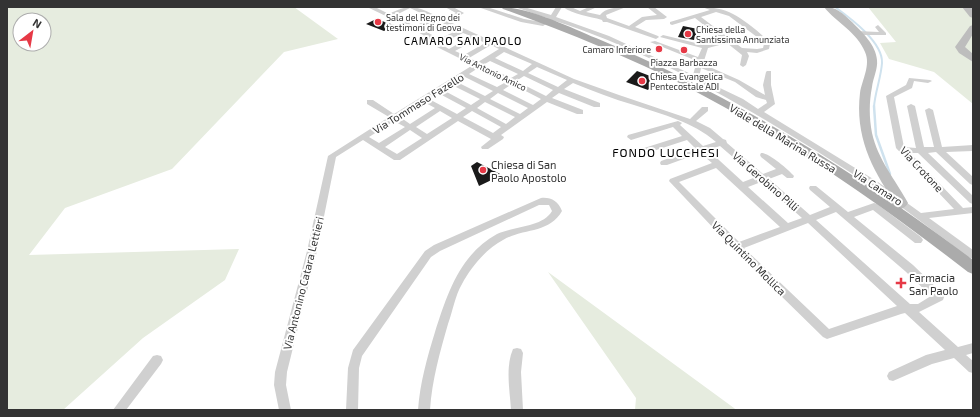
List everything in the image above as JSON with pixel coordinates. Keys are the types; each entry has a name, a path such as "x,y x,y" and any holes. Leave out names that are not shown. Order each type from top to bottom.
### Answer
{"main road":[{"name":"Viale della Marina Russa","path":"494,7 548,21"},
{"name":"Viale della Marina Russa","path":"506,7 578,33 667,73 724,102 851,179 898,205 973,268"}],"street":[{"name":"Via Antonio Amico","path":"370,7 415,28 440,42 439,46 547,99 580,112"},
{"path":"389,16 407,7"},
{"name":"Via Gerobino Pilli","path":"412,7 572,80 616,97 688,121 707,130 910,309 973,368"},
{"path":"440,7 458,15"},
{"path":"445,22 462,13 448,7"},
{"path":"482,7 523,21 548,21 559,7"},
{"name":"Via Camaro","path":"518,7 548,21 581,27 649,56 759,112 875,184 898,205 920,216 973,255"},
{"path":"566,7 580,13 596,16 605,21 630,28 657,39 726,78 737,81 759,95 769,98"},
{"path":"580,13 595,7"},
{"path":"595,7 593,12 596,16"},
{"path":"605,21 603,15 607,10 623,7"},
{"path":"650,7 672,23"},
{"path":"705,7 731,15 764,40 767,44 766,49 760,51 739,50"},
{"path":"828,7 859,34 872,59 865,96 865,130 876,163 898,205"},
{"path":"966,7 973,15"},
{"path":"649,56 657,39 665,36 672,23 715,11"},
{"path":"630,28 644,18 662,16"},
{"path":"696,16 746,56 743,65"},
{"path":"415,28 436,18"},
{"path":"859,34 884,34 878,27"},
{"path":"973,28 960,47 962,51 973,59"},
{"path":"440,42 463,30"},
{"path":"695,79 706,47 712,38 718,33"},
{"path":"450,51 477,36"},
{"path":"657,39 696,44 706,47 728,41"},
{"path":"464,58 490,43"},
{"name":"Via Tommaso Fazello","path":"332,156 504,49"},
{"path":"490,58 559,90 597,105"},
{"path":"364,137 397,158 536,64"},
{"path":"759,112 771,104 767,85 769,72"},
{"path":"465,74 532,108"},
{"path":"714,88 726,78"},
{"name":"Via Crotone","path":"928,81 911,79 909,86 890,96 900,148 961,211"},
{"path":"424,99 492,138 572,80"},
{"path":"452,82 520,117"},
{"path":"438,90 506,127"},
{"path":"486,147 546,103 547,99"},
{"path":"370,102 428,138"},
{"path":"911,106 920,150 973,201"},
{"path":"379,147 440,108"},
{"path":"631,138 688,121 705,109"},
{"path":"929,110 939,150 973,182"},
{"path":"674,124 787,228"},
{"path":"644,151 688,137"},
{"path":"664,163 722,142"},
{"path":"902,151 973,148"},
{"path":"764,155 790,176"},
{"name":"Via Antonino Catara Lettieri","path":"285,410 280,386 281,372 312,252 332,156"},
{"name":"Via Quintino Mollica","path":"718,164 673,181 737,247 827,334 901,309 910,309"},
{"path":"742,186 783,170"},
{"path":"875,184 882,183 884,178"},
{"path":"813,188 908,268 939,297 919,308 910,309"},
{"path":"352,410 354,401 353,365 357,354 428,254 437,248 537,202 546,200 553,202 557,211 554,217 546,222 499,238 477,257 460,277 428,371 424,410"},
{"path":"846,216 874,206 918,240"},
{"path":"737,247 837,208"},
{"path":"920,216 973,210"},
{"path":"893,376 930,359 973,348"},
{"path":"517,353 515,372 517,410"},
{"path":"119,410 157,360"}],"shaded area":[{"path":"7,7 294,7 338,39 284,52 172,169 65,208 29,255 239,249 225,280 143,338 63,410 7,410"},
{"path":"868,7 973,7 973,104 934,72 889,59 880,43 896,42"},
{"path":"548,272 736,410 635,410 636,398"}],"building":[{"name":"Sala del Regno dei testimoni di Geova","path":"376,19 394,25 384,31 366,24"},
{"name":"Chiesa della Santissima Annunziata","path":"683,26 698,29 694,40 678,37"},
{"name":"Chiesa Evangelica Pentecostale ADI","path":"637,71 658,79 648,90 626,82"},
{"name":"Chiesa di San Paolo Apostolo","path":"477,162 502,175 479,186 471,166"}],"waterway":[{"path":"835,7 849,17 872,39 881,55 882,63 874,107"},
{"path":"874,107 876,135 890,174"}],"place":[{"name":"Sala del Regno dei testimoni di Geova","path":"378,22"},
{"name":"Chiesa della Santissima Annunziata","path":"688,34"},
{"name":"Camaro Inferiore","path":"659,49"},
{"name":"Piazza Barbazza","path":"684,50"},
{"name":"Chiesa Evangelica Pentecostale ADI","path":"642,81"},
{"name":"Chiesa di San Paolo Apostolo","path":"483,170"},
{"name":"Farmacia San Paolo","path":"901,283"}],"district":[{"name":"CAMARO SAN PAOLO","path":"463,40"},
{"name":"FONDO LUCCHESI","path":"666,152"}]}
